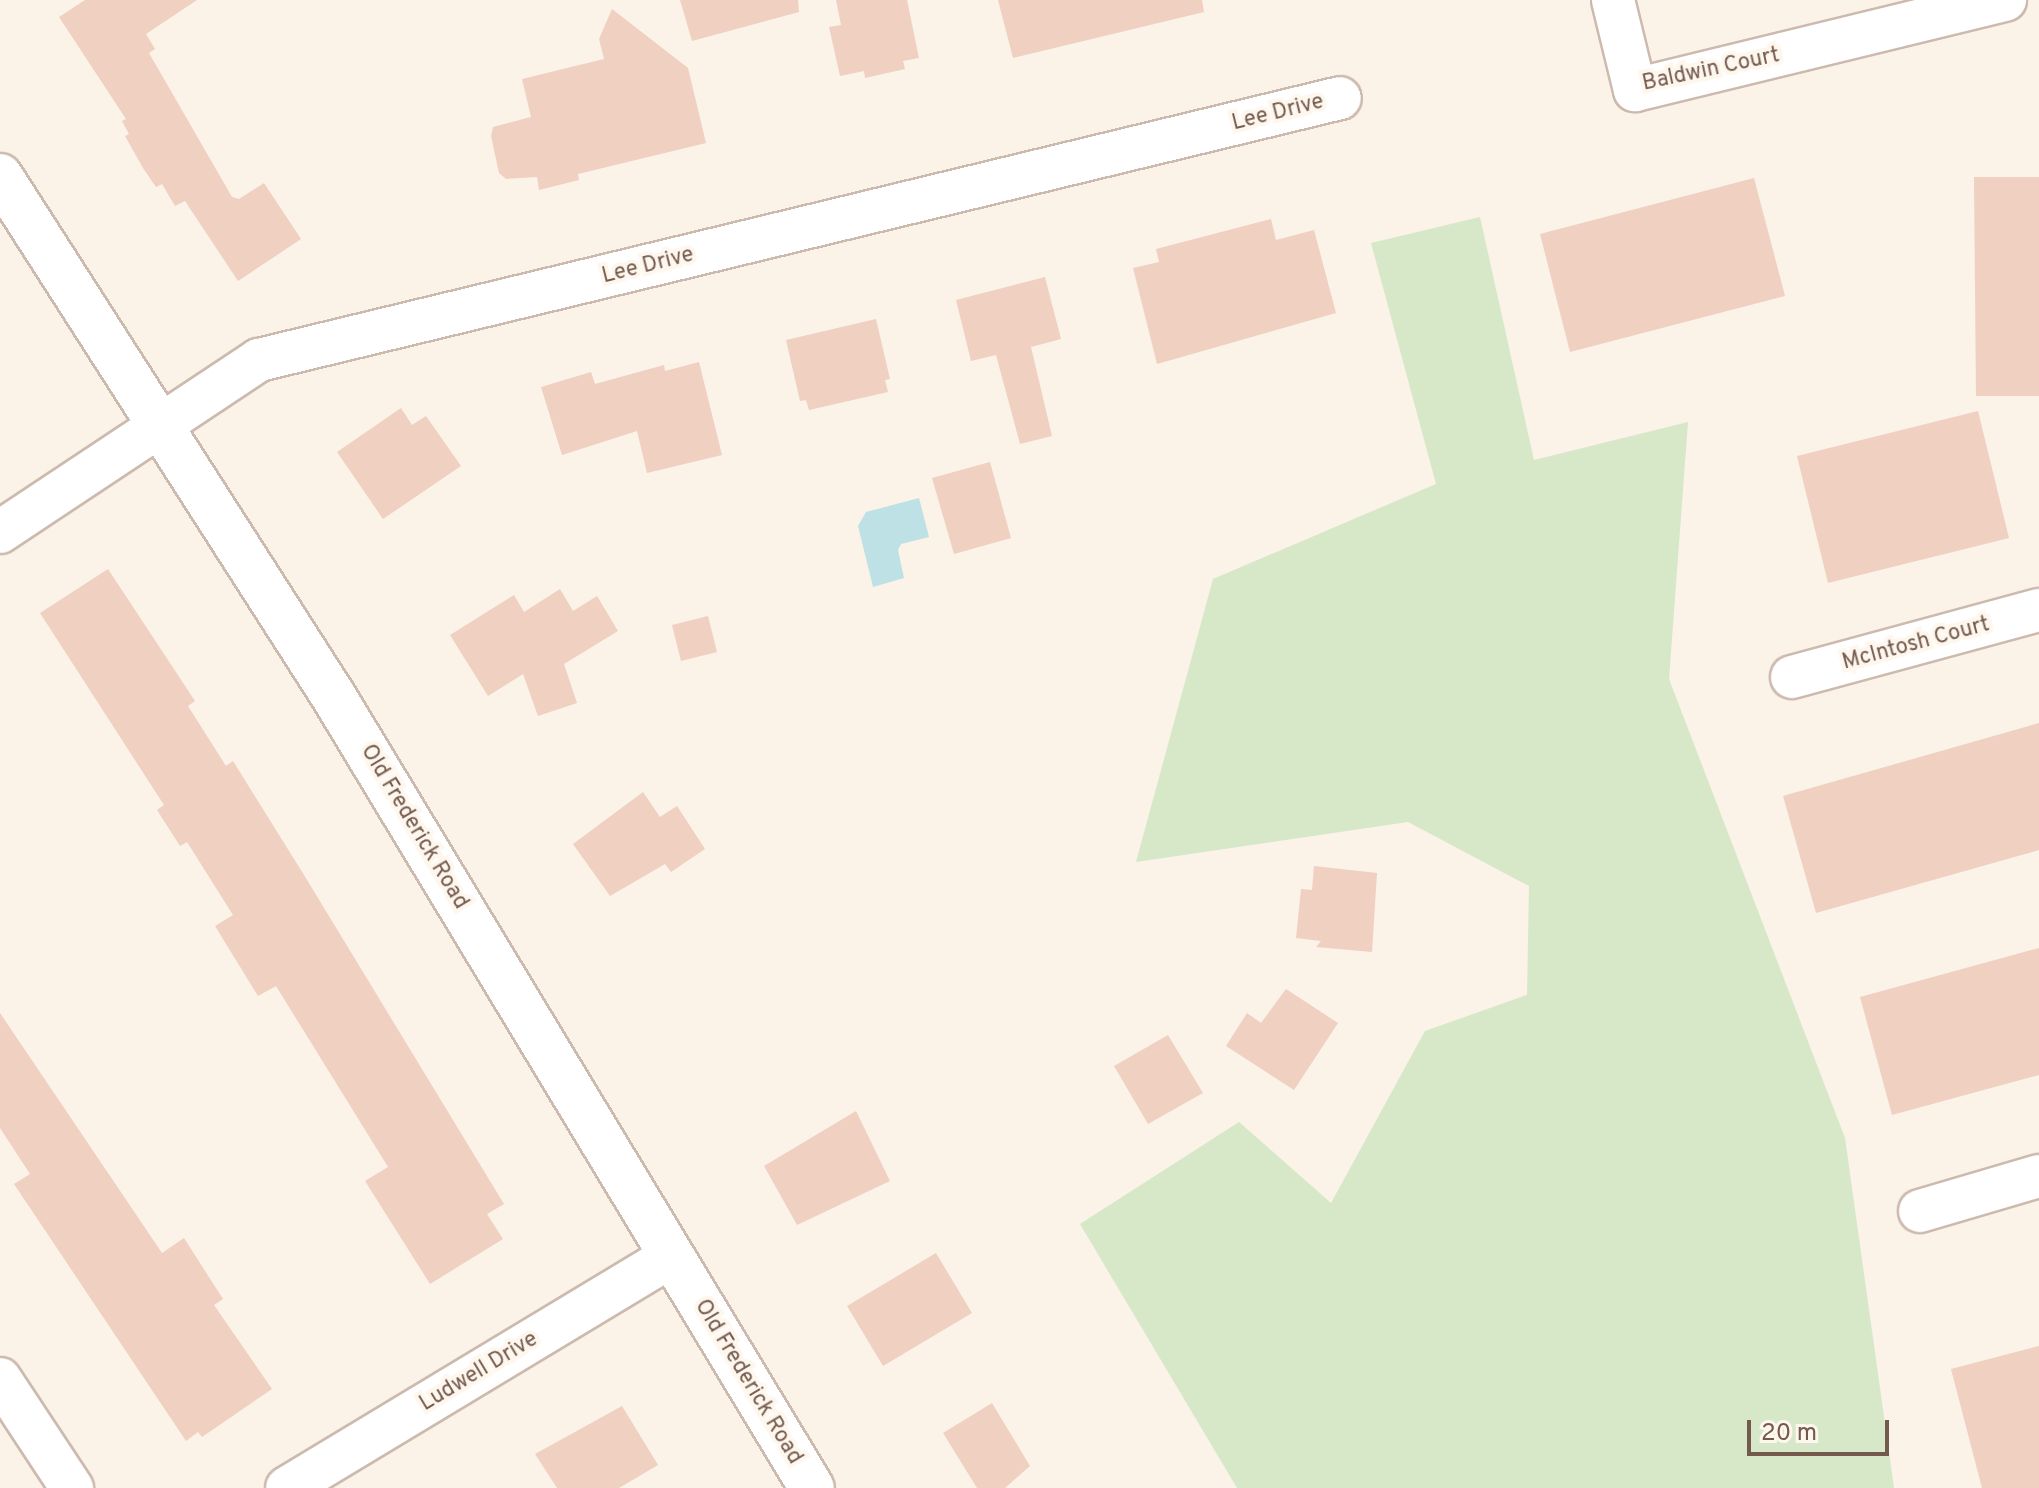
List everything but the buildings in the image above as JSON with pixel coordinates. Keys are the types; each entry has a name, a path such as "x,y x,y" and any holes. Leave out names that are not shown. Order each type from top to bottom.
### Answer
{"street":[{"name":"Baldwin Court","path":"1613,0 1635,90 1870,16 2005,0"},
{"name":"Lee Drive","path":"0,532 259,360 1340,98"},
{"name":"Old Frederick Road","path":"0,176 343,710 812,1488"},
{"name":"McIntosh Court","path":"1792,677 2039,610"},
{"path":"1920,1211 2039,1176"},
{"name":"Ludwell Drive","path":"287,1488 672,1256"},
{"path":"0,1379 72,1488"}],"green space":[{"path":"1480,217 1534,460 1688,422 1669,679 1845,1138 1894,1488 1237,1488 1080,1224 1239,1122 1331,1203 1425,1031 1527,995 1529,886 1408,822 1136,862 1213,579 1436,484 1371,243"}],"water":[{"path":"919,498 929,537 901,544 898,550 904,578 873,587 858,526 866,512"}]}
